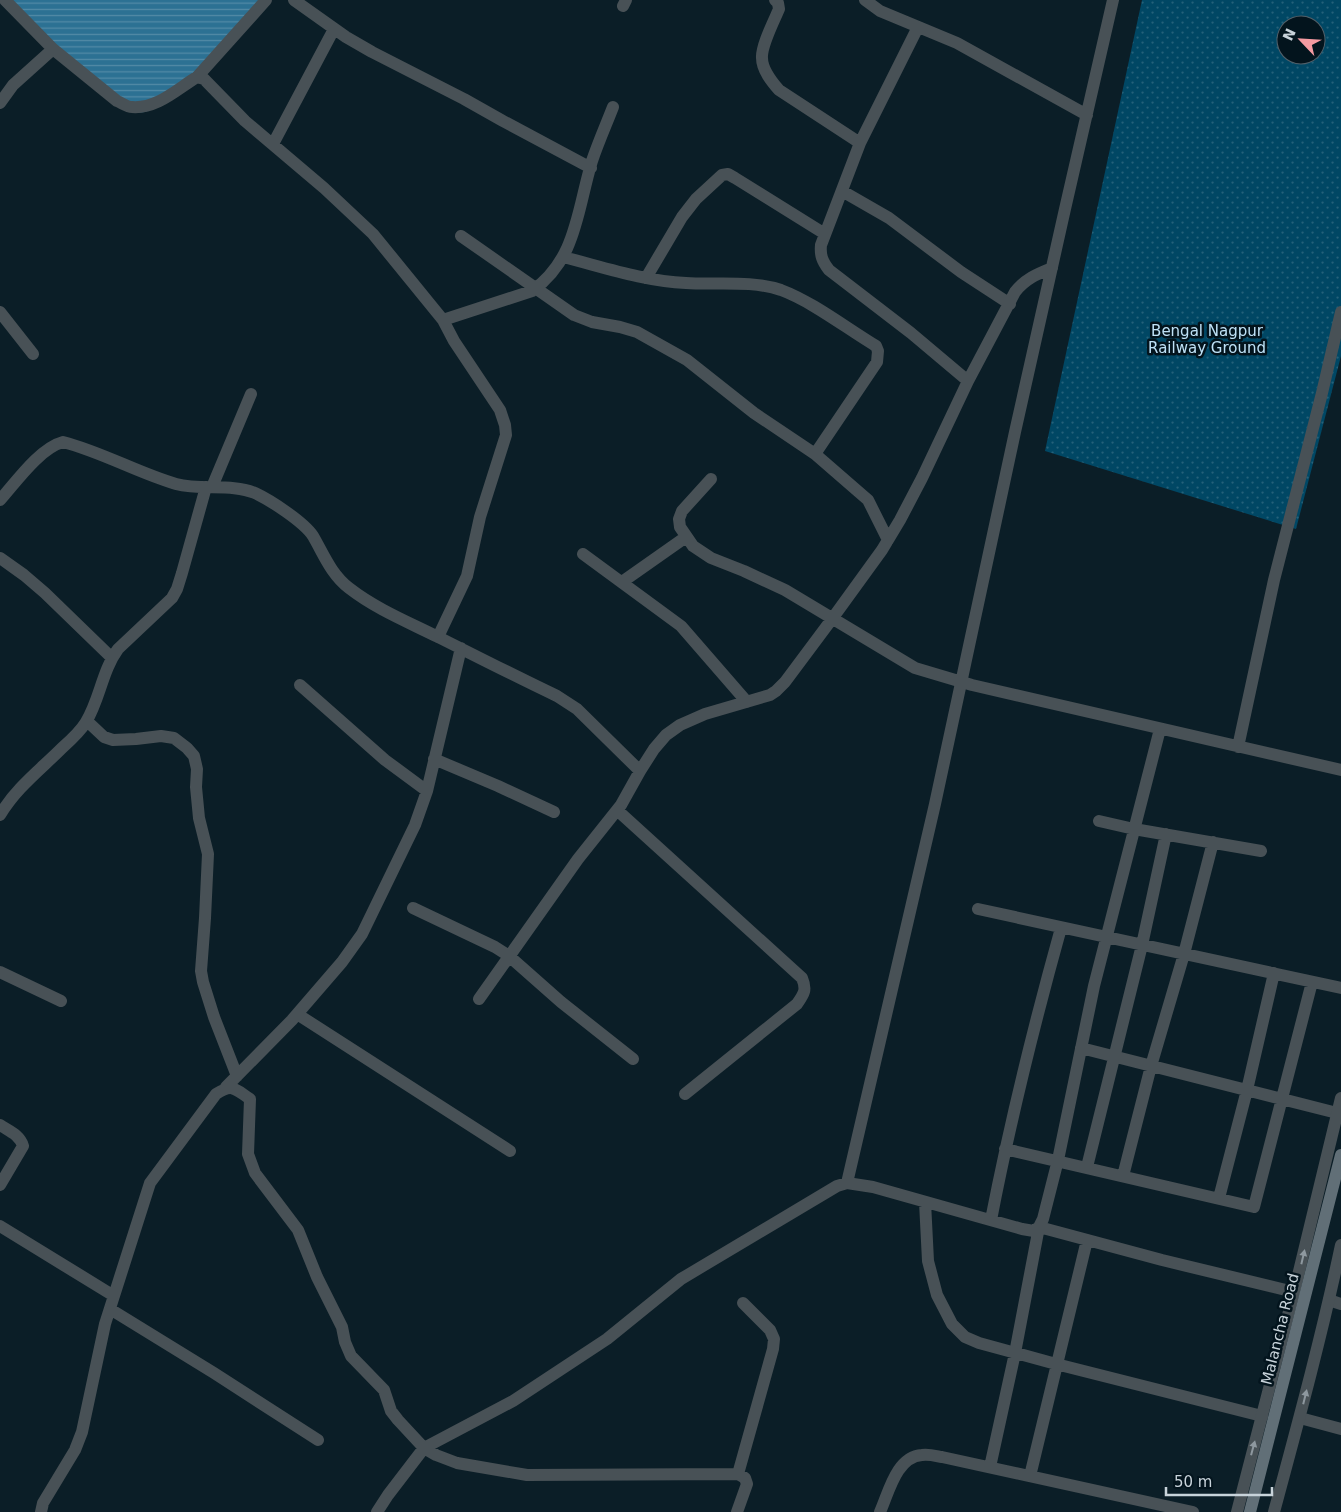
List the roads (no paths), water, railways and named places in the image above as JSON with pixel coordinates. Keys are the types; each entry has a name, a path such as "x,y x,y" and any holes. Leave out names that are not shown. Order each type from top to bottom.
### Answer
{"main road":[{"name":"Malancha Road","path":"1251,1506 1341,1155"}],"street":[{"path":"4,0 53,49 117,101 132,107 158,102 197,77 266,0"},
{"path":"294,0 334,29 372,52 464,99 591,168"},
{"path":"775,0 778,3 779,9 762,52 762,60 771,81 779,90 860,143"},
{"path":"865,0 880,10 957,43 1087,115"},
{"path":"847,1183 962,683 1013,441 1113,0"},
{"path":"918,27 860,143 821,245 820,255 823,263 829,270 911,333 968,381"},
{"path":"273,144 334,29"},
{"path":"0,104 13,85 53,49"},
{"path":"197,77 204,79 246,121 324,188 373,234 443,320 454,341 500,410 505,424 506,435 480,517 467,576 438,637"},
{"path":"443,320 532,291 544,283 558,266 566,252 581,207 591,168 613,107"},
{"path":"646,278 682,217 696,199 722,175 728,174 735,178 825,234"},
{"path":"842,191 889,218 961,272 1010,304"},
{"path":"461,236 574,315 592,322 638,332 687,360 754,413 815,454 868,500 888,540"},
{"path":"563,258 646,278 686,283 758,285 779,290 799,298 876,346 878,351 877,362 815,454"},
{"path":"478,1000 578,859 617,810 654,749 666,735 680,725 705,714 770,695 784,682 888,540 922,478 968,381 1022,283 1028,278 1052,268"},
{"path":"0,312 33,354"},
{"path":"1238,748 1274,580 1341,312"},
{"path":"0,815 11,798 68,743 86,721 118,648 172,598 177,588 209,487 251,394"},
{"path":"0,500 41,455 56,444 63,442 178,485 246,491 255,494 293,517 306,528 312,534 334,573 347,586 392,615 557,696 577,709 640,771"},
{"path":"711,479 682,511 679,519 680,527 693,546 711,558 785,590 915,668 962,683 1238,748 1341,770"},
{"path":"622,582 686,537"},
{"path":"583,554 681,626 747,702"},
{"path":"0,558 45,593 112,658"},
{"path":"41,1512 82,1432 105,1324 150,1183 216,1094 226,1087 297,1014 342,962 362,934 416,825 427,791 460,648"},
{"path":"300,685 385,760 427,791"},
{"path":"86,721 104,737 113,740 161,736 174,738 194,756 197,769 196,786 199,818 208,854 201,971 214,1017 237,1076"},
{"path":"990,1467 1015,1353 1039,1227 1043,1219 1058,1160 1094,986 1160,729"},
{"path":"434,759 554,812"},
{"path":"617,810 802,978 806,986 797,1004 685,1094"},
{"path":"1099,821 1261,851"},
{"path":"1087,1167 1142,945 1166,834"},
{"path":"1123,1176 1151,1066 1184,954 1212,842"},
{"path":"414,908 495,947 509,956 569,1008 633,1059"},
{"path":"978,909 1341,988"},
{"path":"991,1220 1004,1149 1037,1011 1061,928"},
{"path":"0,972 62,1001"},
{"path":"1219,1198 1247,1090 1274,973"},
{"path":"1004,1149 1254,1206 1312,982"},
{"path":"297,1014 510,1151"},
{"path":"1081,1048 1337,1113"},
{"path":"226,1087 233,1088 250,1099 248,1154 255,1173 298,1230 317,1277 342,1327 345,1342 351,1356 384,1390 391,1411 424,1448 457,1463 526,1475 738,1474 745,1478 747,1484 737,1512"},
{"path":"1237,1512 1294,1292 1341,1098"},
{"path":"0,1125 16,1135 21,1140 23,1146 0,1185"},
{"path":"377,1512 424,1448 513,1401 607,1339 681,1279 837,1186 847,1183 873,1187 1034,1231 1039,1227"},
{"path":"925,1202 928,1261 937,1295 952,1324 965,1337 979,1344 1262,1416"},
{"path":"0,1226 114,1296"},
{"path":"1039,1227 1294,1292"},
{"path":"1030,1476 1087,1240"},
{"path":"1274,1512 1335,1302 1341,1245"},
{"path":"738,1474 774,1349 774,1339 770,1330 743,1303"},
{"path":"110,1309 318,1440"},
{"path":"1300,1418 1341,1429"},
{"path":"880,1512 898,1471 905,1462 923,1455 990,1467 1193,1512"}],"park label":[{"name":"Bengal Nagpur Railway Ground","path":"1207,340"}]}
